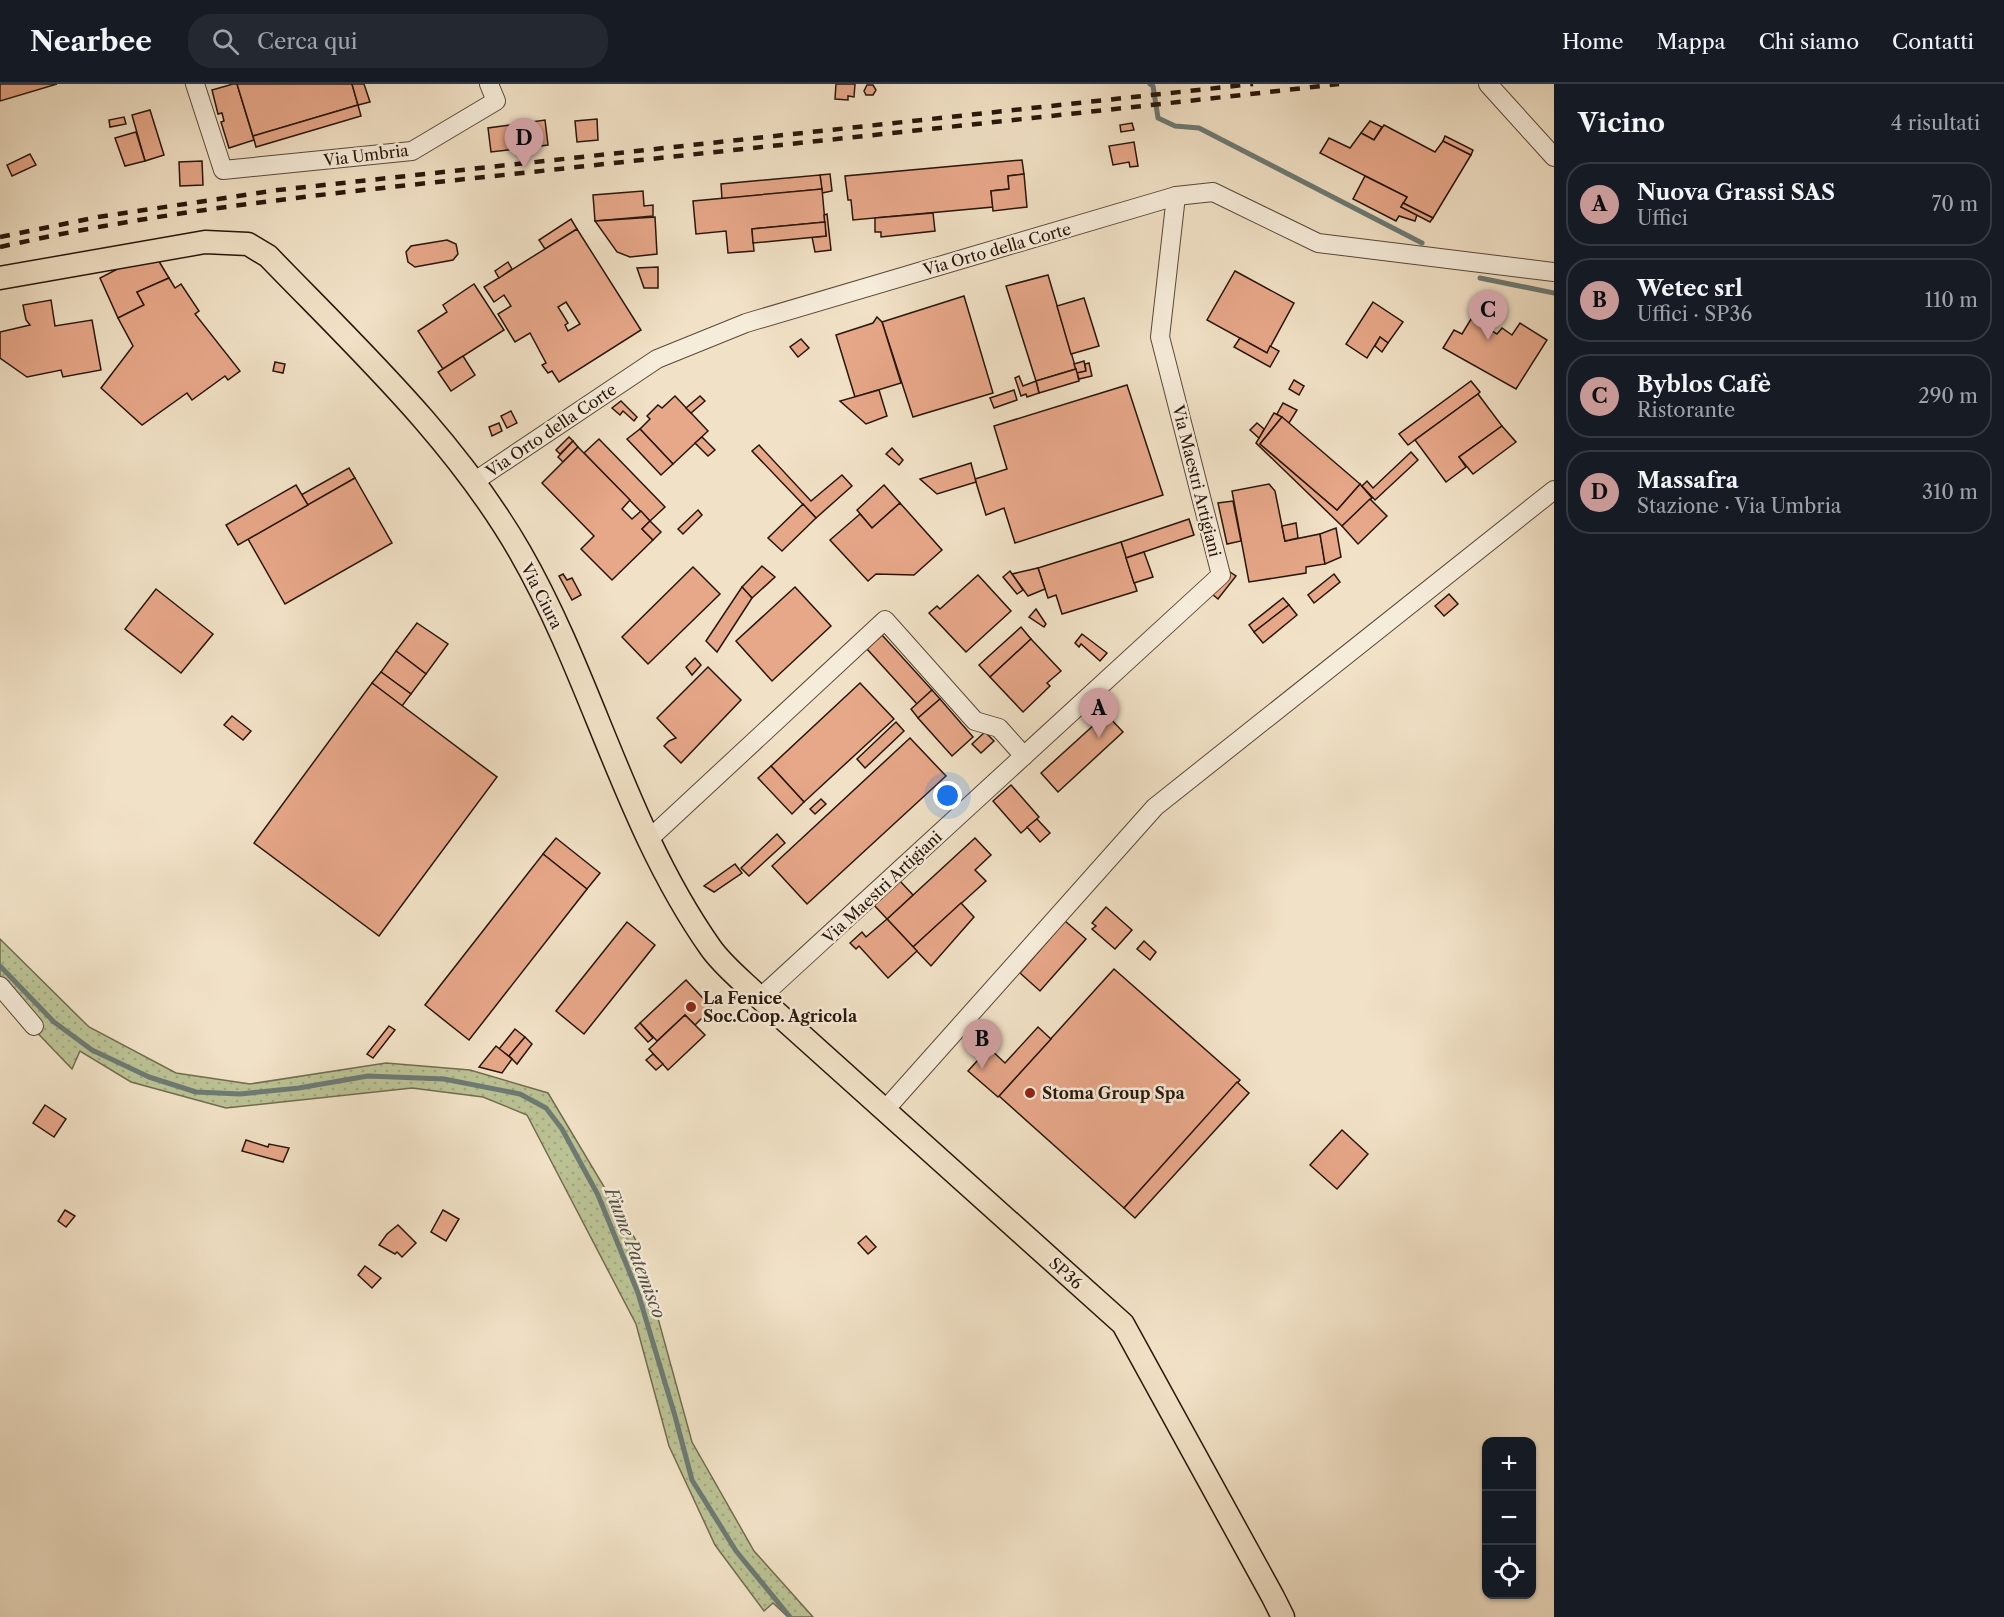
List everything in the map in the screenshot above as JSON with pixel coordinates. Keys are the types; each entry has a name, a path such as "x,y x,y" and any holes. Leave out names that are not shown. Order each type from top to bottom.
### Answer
{"main road":[{"name":"Via Ciura","path":"0,278 205,242 248,244 268,256 400,393 475,481 520,552 559,628 648,840 676,893 711,949 760,998"},
{"name":"SP36","path":"760,998 1124,1324 1283,1617"}],"street":[{"name":"Via Umbria","path":"195,84 223,170 412,151 493,93"},
{"path":"1488,84 1554,158"},
{"name":"Via Orto della Corte","path":"475,481 657,359 746,323 1176,196 1213,192 1318,243 1554,272"},
{"name":"Via Maestri Artigiani","path":"760,998 1221,575 1160,337 1176,196"},
{"path":"884,1111 1155,807 1554,490"},
{"path":"648,840 885,620 975,721 999,728 1024,756"},
{"path":"0,986 34,1026"}],"green space":[{"path":"0,939 89,1027 176,1073 250,1084 386,1063 470,1070 548,1093 637,1242 692,1442 754,1551 813,1617 788,1617 773,1603 764,1611 715,1545 669,1446 636,1324 527,1115 483,1097 412,1088 226,1108 131,1082 80,1051 72,1069 0,994"}],"building":[{"path":"0,84 57,84 0,101"},
{"path":"237,84 254,140 229,148 221,122 224,121 222,113 218,114 212,90"},
{"path":"237,84 352,84 358,105 253,136"},
{"path":"352,84 364,84 370,102 358,105"},
{"path":"836,84 855,84 854,97 848,96 848,100 835,99"},
{"path":"867,85 873,85 876,90 873,95 866,95 864,91"},
{"path":"358,105 361,116 256,147 253,136"},
{"path":"150,110 164,155 145,161 132,115"},
{"path":"124,117 126,124 110,127 109,120"},
{"path":"597,119 598,140 577,142 575,121"},
{"path":"545,120 548,145 491,152 488,128"},
{"path":"1370,121 1382,127 1374,140 1361,133"},
{"path":"1132,123 1134,130 1121,132 1120,125"},
{"path":"1384,125 1435,152 1443,141 1471,155 1433,218 1403,203 1407,197 1320,153 1329,138 1350,148 1361,133 1374,140"},
{"path":"136,132 145,161 125,166 115,138"},
{"path":"1445,136 1473,150 1471,155 1443,141"},
{"path":"1134,142 1138,166 1130,167 1129,162 1113,165 1109,146"},
{"path":"30,154 36,165 12,176 7,165"},
{"path":"1022,160 1024,174 1008,176 1009,189 991,191 993,207 853,220 845,176"},
{"path":"202,161 203,185 180,186 179,162"},
{"path":"830,174 832,191 822,193 820,175"},
{"path":"1024,174 1027,207 993,211 991,191 1009,189 1008,176"},
{"path":"820,175 822,189 722,199 721,184"},
{"path":"1365,176 1407,197 1401,207 1417,215 1415,221 1399,216 1396,221 1353,199"},
{"path":"822,189 825,222 752,229 754,251 728,253 726,231 696,234 693,201"},
{"path":"643,191 644,206 653,205 653,216 595,221 593,195"},
{"path":"1403,203 1433,218 1430,222 1401,207"},
{"path":"933,213 935,231 881,237 881,232 875,232 875,218"},
{"path":"827,214 831,250 815,252 812,237 826,236 824,215"},
{"path":"655,217 657,254 630,257 617,252 595,221"},
{"path":"571,219 577,229 545,249 539,240"},
{"path":"825,222 826,236 753,243 752,229"},
{"path":"577,229 641,330 559,382 552,371 548,373 542,365 546,363 530,333 515,342 498,314 511,306 504,295 494,302 484,287","holes":["566,302 580,324 568,331 565,325 568,323 558,307"]},
{"path":"447,240 456,244 458,254 453,260 415,267 408,262 406,252 411,246"},
{"path":"157,258 169,278 137,292 144,305 118,318 100,278 129,263"},
{"path":"508,262 512,269 499,278 495,271"},
{"path":"658,267 658,288 644,288 637,268"},
{"path":"1235,271 1294,303 1267,353 1207,320"},
{"path":"1048,275 1076,369 1036,381 1006,286"},
{"path":"169,278 175,288 181,284 199,311 195,314 240,371 228,380 225,376 192,400 187,393 142,425 101,388 133,346 118,318 144,305 137,292"},
{"path":"474,284 504,330 443,369 418,331 447,312 443,305"},
{"path":"964,296 993,393 913,417 882,322"},
{"path":"1084,298 1099,346 1071,354 1057,306"},
{"path":"51,300 55,326 92,320 101,370 63,377 61,370 27,377 0,358 0,332 30,325 26,320 23,305"},
{"path":"1373,302 1403,322 1388,343 1380,337 1367,358 1346,344"},
{"path":"877,317 882,322 901,383 855,397 836,335 873,323"},
{"path":"1471,319 1497,334 1502,328 1512,335 1520,323 1547,340 1516,389 1443,348 1454,330 1462,334"},
{"path":"1380,337 1388,343 1382,352 1375,346"},
{"path":"1240,338 1267,353 1270,346 1279,351 1270,367 1234,347"},
{"path":"801,339 809,348 798,357 790,347"},
{"path":"463,356 475,375 451,391 438,372"},
{"path":"1084,361 1086,371 1077,373 1074,364"},
{"path":"275,362 285,364 283,373 273,371"},
{"path":"1089,363 1092,376 1079,379 1077,373 1086,371 1085,364"},
{"path":"1076,369 1079,381 1039,393 1036,381"},
{"path":"1019,376 1023,386 1036,381 1039,393 1027,397 1026,394 1021,396 1015,378"},
{"path":"1294,380 1304,386 1299,395 1289,389"},
{"path":"1471,381 1480,392 1408,445 1399,434"},
{"path":"1127,385 1163,495 1015,543 1004,508 986,515 975,479 1007,469 994,426"},
{"path":"879,390 887,416 866,424 840,401"},
{"path":"1014,390 1017,400 994,408 990,398"},
{"path":"1478,394 1502,426 1459,457 1466,467 1446,482 1415,440"},
{"path":"675,396 708,431 673,464 640,429 650,419 647,416 658,405 662,408"},
{"path":"700,396 705,401 691,413 686,408"},
{"path":"621,401 637,417 634,421 623,411 620,415 612,408"},
{"path":"1283,403 1297,410 1289,423 1277,414"},
{"path":"511,411 517,423 507,428 501,416"},
{"path":"1274,413 1282,417 1260,444 1337,510 1360,484 1372,498 1342,526 1256,443"},
{"path":"1282,417 1360,484 1337,510 1260,444"},
{"path":"499,423 502,431 492,436 489,427"},
{"path":"1257,423 1264,429 1259,438 1250,430"},
{"path":"1502,426 1516,442 1473,474 1459,457"},
{"path":"640,429 673,464 661,475 627,439"},
{"path":"569,437 573,441 560,454 556,450"},
{"path":"702,437 715,450 708,456 695,443"},
{"path":"599,439 665,507 650,521 584,453"},
{"path":"573,441 578,447 563,462 558,457"},
{"path":"759,445 811,501 842,475 852,486 816,518 752,451"},
{"path":"578,447 630,500 622,509 632,519 641,511 650,521 642,529 653,540 612,580 581,549 594,536 542,483"},
{"path":"892,448 903,460 899,465 886,454"},
{"path":"1411,452 1418,460 1375,500 1362,486 1367,481 1373,488"},
{"path":"971,463 976,482 937,494 920,479"},
{"path":"349,468 355,478 308,505 301,495"},
{"path":"355,478 392,543 285,604 248,539"},
{"path":"1269,484 1275,491 1285,541 1320,534 1325,564 1306,567 1306,573 1249,582 1232,491"},
{"path":"296,485 308,505 238,545 226,525"},
{"path":"884,485 900,503 872,528 857,510"},
{"path":"1370,499 1387,516 1358,544 1342,526"},
{"path":"1233,501 1241,541 1227,544 1218,503"},
{"path":"900,503 942,550 914,575 876,574 868,581 830,540 860,514 872,528"},
{"path":"803,504 816,518 782,551 768,538"},
{"path":"698,510 702,515 683,534 678,529"},
{"path":"1189,519 1194,535 1126,558 1121,542"},
{"path":"650,521 661,532 653,540 642,529"},
{"path":"1296,523 1298,538 1285,541 1282,526"},
{"path":"1336,528 1341,557 1325,564 1320,534"},
{"path":"1121,542 1137,591 1062,614 1056,595 1048,598 1038,568"},
{"path":"1144,552 1153,577 1134,583 1126,558"},
{"path":"762,566 775,577 752,598 742,587"},
{"path":"693,567 720,594 648,664 622,637"},
{"path":"1038,568 1045,589 1028,596 1012,574"},
{"path":"1010,571 1023,590 1017,594 1003,577"},
{"path":"1230,572 1236,576 1218,599 1212,594"},
{"path":"563,574 567,580 572,578 581,595 572,600 559,576"},
{"path":"1334,574 1340,582 1314,603 1308,595"},
{"path":"978,575 1011,611 966,652 929,613 937,606 940,609"},
{"path":"742,587 752,598 717,652 706,641"},
{"path":"795,587 831,626 772,681 736,641"},
{"path":"156,589 213,634 181,673 125,629"},
{"path":"1449,594 1458,604 1444,616 1435,606"},
{"path":"1283,598 1289,605 1254,632 1249,625"},
{"path":"1289,605 1297,615 1263,643 1254,632"},
{"path":"1036,609 1046,624 1044,627 1029,617"},
{"path":"417,623 448,644 426,674 396,651"},
{"path":"1021,627 1031,639 990,677 979,665"},
{"path":"1082,634 1107,653 1100,661 1081,644 1079,647 1075,643"},
{"path":"882,635 932,690 917,704 867,649"},
{"path":"1031,639 1061,671 1047,683 1050,686 1023,712 990,677"},
{"path":"396,651 426,674 411,694 381,672"},
{"path":"695,658 701,665 692,675 686,667"},
{"path":"708,667 741,700 681,763 664,746 676,738 657,718"},
{"path":"381,672 411,694 402,706 372,683"},
{"path":"372,683 497,777 379,936 254,843"},
{"path":"860,683 894,719 804,802 771,766"},
{"path":"932,690 940,699 918,718 911,709"},
{"path":"940,699 973,737 952,756 918,718"},
{"path":"1106,714 1123,732 1058,792 1041,773"},
{"path":"232,716 251,731 243,740 224,725"},
{"path":"896,722 904,731 865,768 857,759"},
{"path":"985,732 994,741 981,753 972,744"},
{"path":"910,738 946,776 807,904 772,866"},
{"path":"771,766 804,802 792,814 758,778"},
{"path":"1011,785 1039,817 1021,833 993,801"},
{"path":"821,799 826,804 815,814 810,809"},
{"path":"1037,819 1050,833 1040,842 1027,827"},
{"path":"777,834 785,843 749,876 741,868"},
{"path":"556,838 600,873 587,889 543,854"},
{"path":"975,838 991,855 975,870 986,881 913,947 887,919"},
{"path":"543,854 587,889 469,1040 425,1005"},
{"path":"735,864 742,873 714,892 704,886"},
{"path":"899,880 913,895 887,919 873,904"},
{"path":"961,903 974,917 931,966 913,947"},
{"path":"1106,907 1132,930 1115,949 1092,929 1096,926 1092,923"},
{"path":"887,919 917,951 888,978 859,946 856,949 850,943 862,932 866,937"},
{"path":"1065,921 1086,939 1040,991 1020,973"},
{"path":"627,922 655,945 584,1034 556,1011"},
{"path":"1144,941 1156,952 1150,960 1137,949"},
{"path":"1114,969 1240,1080 1124,1208 999,1096"},
{"path":"686,980 712,1008 695,1025 685,1015 657,1041 640,1023"},
{"path":"685,1015 705,1035 668,1070 649,1049"},
{"path":"640,1023 653,1038 648,1042 635,1028"},
{"path":"389,1026 395,1030 373,1058 367,1054"},
{"path":"1038,1027 1051,1039 998,1097 968,1071 989,1048 1005,1063"},
{"path":"515,1029 525,1037 509,1056 499,1049"},
{"path":"525,1037 532,1044 517,1064 509,1056"},
{"path":"496,1046 512,1059 502,1073 479,1067"},
{"path":"653,1054 663,1064 656,1070 646,1060"},
{"path":"1237,1082 1249,1093 1135,1218 1124,1208"},
{"path":"45,1105 66,1119 54,1137 33,1123"},
{"path":"1342,1130 1368,1154 1337,1189 1310,1165"},
{"path":"246,1140 268,1147 269,1144 289,1148 283,1162 242,1151"},
{"path":"65,1210 75,1216 66,1227 58,1221"},
{"path":"443,1210 459,1219 446,1241 431,1232"},
{"path":"398,1225 416,1243 402,1257 397,1252 395,1254 379,1245"},
{"path":"866,1236 876,1247 868,1254 858,1243"},
{"path":"365,1266 381,1278 372,1288 358,1275"}],"waterway":[{"path":"1150,84 1153,86 1158,118 1175,126 1199,128 1422,243"},
{"path":"1480,278 1554,293"},
{"name":"Fiume Patemisco","path":"0,966 54,1022 92,1050 149,1077 196,1092 240,1094 299,1088 368,1076 444,1079 520,1094 546,1108 562,1129 598,1195 638,1293 692,1480 736,1551 790,1617"}],"railway":[{"path":"0,237 98,217 278,190 1253,84"},
{"path":"0,247 137,220 274,201 1339,84"}],"place":[{"name":"Massafra","path":"524,168"},
{"name":"Byblos Cafè","path":"1488,340"},
{"name":"Nuova Grassi SAS","path":"1099,738"},
{"name":"La Fenice Soc.Coop. Agricola","path":"691,1007"},
{"name":"Wetec srl","path":"982,1069"},
{"name":"Stoma Group Spa","path":"1030,1093"}]}
